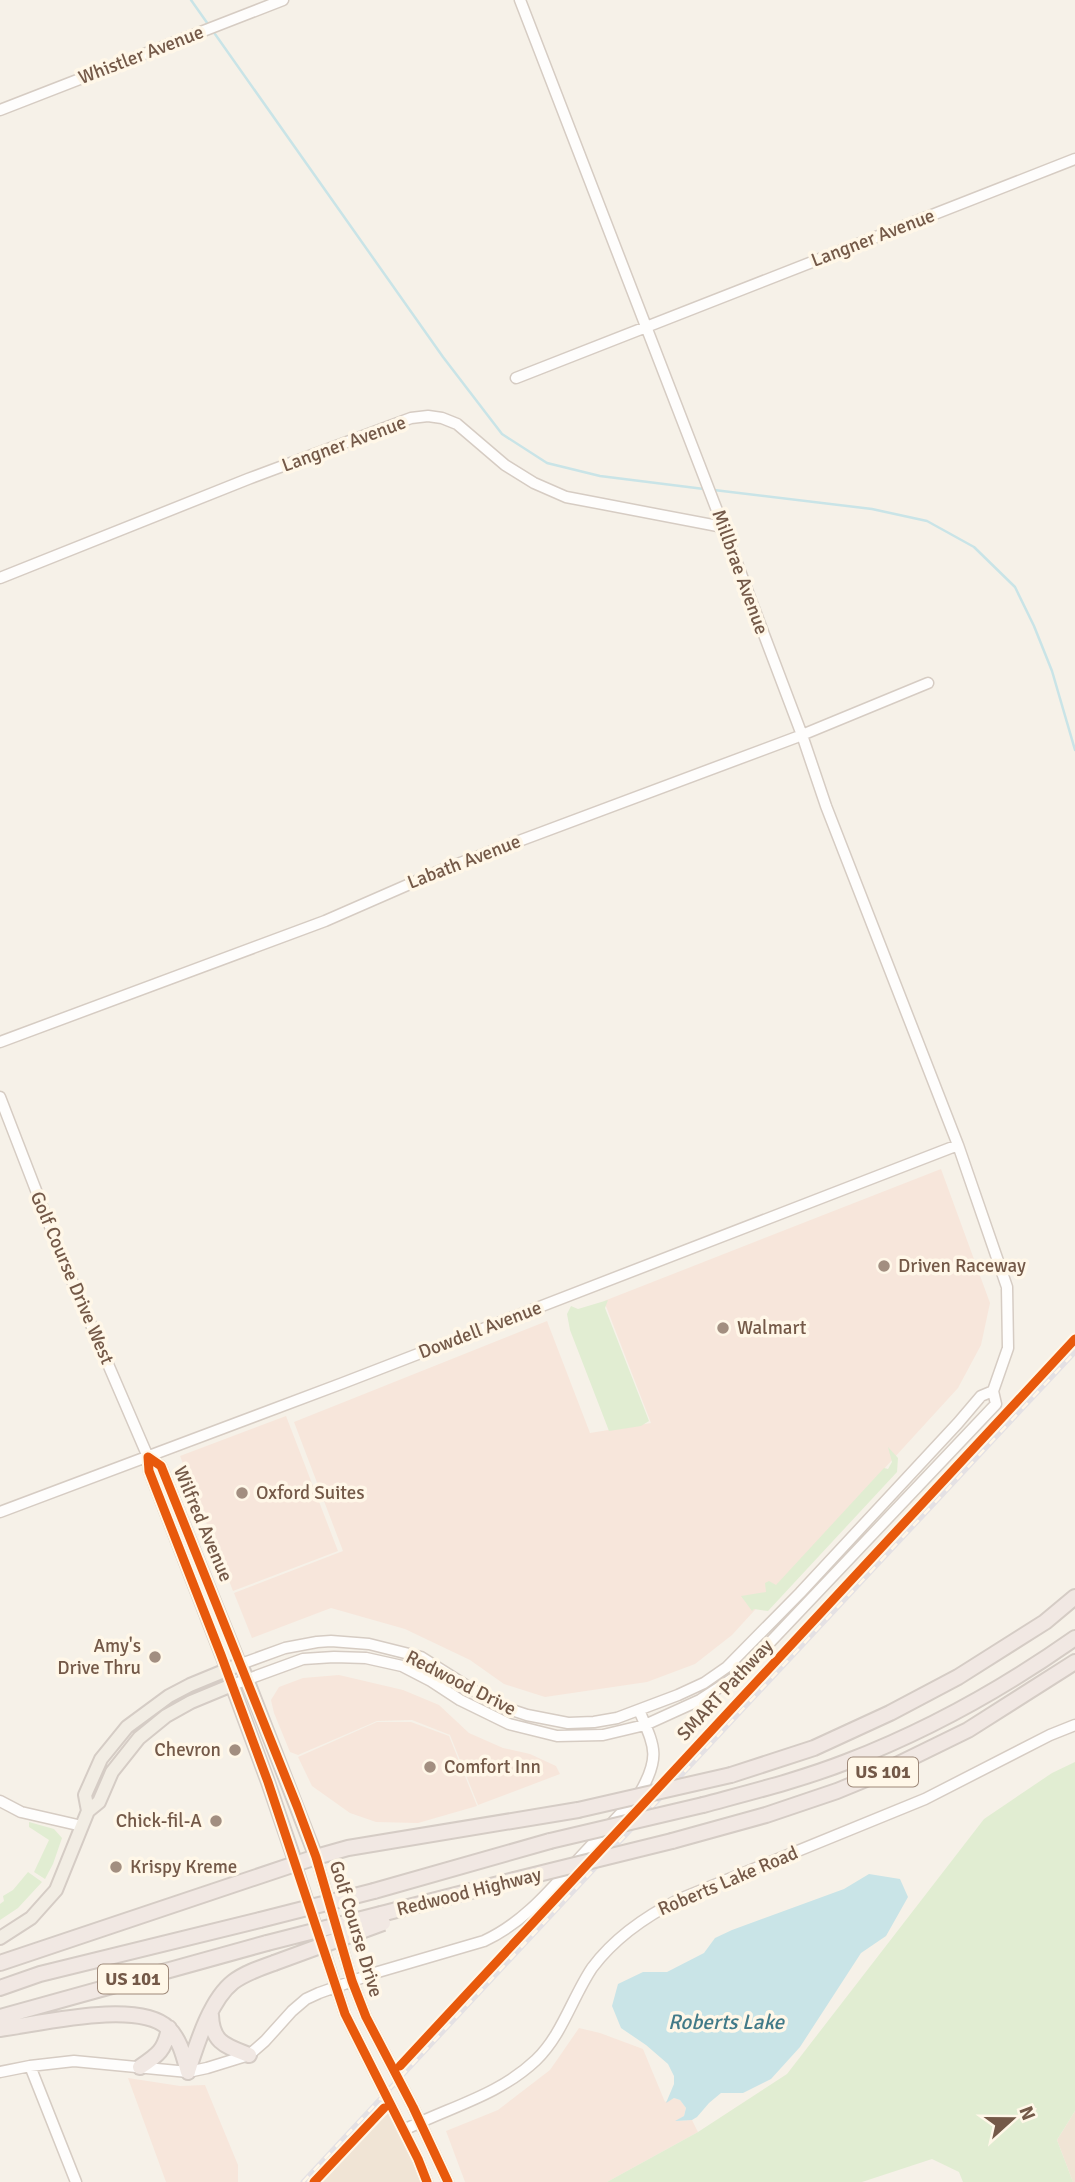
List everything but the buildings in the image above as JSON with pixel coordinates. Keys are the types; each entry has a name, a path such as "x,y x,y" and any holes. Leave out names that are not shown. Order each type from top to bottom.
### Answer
{"highway":[{"path":"0,1964 316,1857 348,1849 578,1810 731,1775 814,1748 890,1713 958,1677 1045,1622 1075,1597"},
{"name":"Redwood Highway","path":"0,1988 40,1974 374,1891 550,1841 704,1805 812,1774 913,1733 983,1696 1075,1639"},
{"name":"Redwood Highway","path":"0,2017 267,1943 382,1919 514,1880 672,1841 778,1811 876,1775 968,1730 1075,1662"},
{"path":"188,2072 211,2014 221,1995 233,1982 250,1972 382,1919"},
{"path":"0,2029 86,2017 127,2013 142,2015 169,2028 183,2053 188,2072"},
{"path":"211,2014 212,2029 218,2040 249,2055"},
{"path":"140,2067 162,2050 167,2042 169,2028"}],"main road":[{"name":"Redwood Drive","path":"88,1811 85,1795 101,1759 127,1727 169,1696 241,1664"},
{"name":"Wilfred Avenue","path":"241,1664 247,1679"},
{"name":"Golf Course Drive","path":"247,1679 316,1857"},
{"name":"Redwood Drive","path":"0,1938 31,1918 56,1890 88,1811 99,1802 112,1772 125,1754 148,1729 166,1716 232,1685"},
{"name":"Golf Course Drive","path":"232,1685 296,1864"}],"street":[{"name":"Whistler Avenue","path":"0,110 283,0"},
{"name":"Millbrae Avenue","path":"520,0 702,470 826,806 958,1145"},
{"name":"Langner Avenue","path":"516,378 1075,159"},
{"name":"Langner Avenue","path":"0,578 248,479 411,418 428,416 457,424 505,465 534,483 566,497 723,527"},
{"name":"Labath Avenue","path":"0,1042 325,921 444,869 802,735 928,683"},
{"name":"Golf Course Drive West","path":"0,1097 61,1255 148,1457"},
{"name":"Redwood Drive","path":"232,1685 303,1659 366,1658 402,1665 460,1700 509,1724 557,1736 603,1735 645,1725 701,1700 740,1674 996,1404 993,1391 1008,1348 1007,1287 958,1145"},
{"name":"Dowdell Avenue","path":"0,1512 958,1145"},
{"name":"Redwood Drive","path":"241,1664 285,1648 317,1642 369,1644 421,1657 497,1705 527,1715 558,1721 594,1722 617,1718 704,1683 727,1667 981,1396 993,1391"},
{"name":"Wilfred Avenue","path":"148,1457 161,1466 241,1664"},
{"name":"Wilfred Avenue","path":"148,1457 149,1471 232,1685"},
{"path":"366,1658 369,1644"},
{"path":"460,1700 468,1687"},
{"path":"0,2073 30,2066 74,2061 188,2072 207,2068 249,2055 306,1999 352,1981 484,1941 500,1933 539,1902 641,1791 652,1772 655,1757 639,1710"},
{"path":"557,1736 558,1721"},
{"name":"Roberts Lake Road","path":"404,2130 515,2079 543,2053 591,1970 626,1932 653,1913 680,1899 925,1799 1075,1725"},
{"path":"0,1801 21,1812 82,1826"},
{"name":"Golf Course Drive","path":"316,1857 352,1981 366,2017 420,2122 447,2182"},
{"name":"Golf Course Drive","path":"296,1864 345,2014 404,2130 427,2182"},
{"path":"30,2066 76,2182"}],"shaded area":[{"path":"941,1169 990,1303 981,1345 958,1388 732,1635 695,1664 647,1682 545,1697 504,1684 470,1660 405,1629 331,1608 252,1638 234,1593 343,1551 294,1422 547,1321 590,1433 651,1423 604,1301"},
{"path":"286,1416 338,1551 233,1591 180,1456"},
{"path":"339,1675 403,1690 439,1705 469,1733 503,1748 530,1754 556,1766 560,1774 478,1805 450,1735 412,1720 377,1721 298,1755 290,1752 271,1700 279,1687 303,1678"},
{"path":"377,1722 411,1722 449,1736 477,1806 418,1823 376,1822 350,1813 312,1786 298,1757"},
{"path":"579,2028 643,2049 665,2102 674,2098 680,2100 686,2108 684,2116 676,2121 692,2120 698,2132 607,2182 465,2182 446,2131 498,2110 550,2070"},
{"path":"128,2078 180,2086 205,2085 238,2165 238,2182 166,2182"},
{"path":"387,2110 414,2161 421,2182 320,2182"},
{"path":"1075,2111 1075,2182 1073,2182 1057,2140"}],"green space":[{"path":"608,1300 605,1308 649,1421 641,1426 609,1431 570,1330 567,1314 571,1306 578,1309"},
{"path":"888,1447 898,1458 897,1472 768,1611 752,1611 741,1596 766,1592 765,1583 769,1581 776,1585 884,1468 888,1469 892,1462"},
{"path":"1075,1762 1075,2111 1057,2140 1073,2182 963,2182 959,2172 932,2159 862,2182 607,2182 698,2132 787,2074 984,1819 1052,1773"},
{"path":"29,1822 54,1829 62,1838 45,1879 34,1872 49,1840 29,1827"},
{"path":"28,1872 42,1882 18,1908 0,1920 3,1896 13,1890"}],"water":[{"name":"Roberts Lake","path":"869,1874 900,1879 908,1897 886,1936 861,1953 800,2047 771,2079 743,2093 721,2093 697,2117 675,2121 684,2116 686,2108 680,2100 674,2098 666,2103 674,2084 674,2076 668,2064 621,2028 612,2006 618,1984 643,1972 667,1972 704,1953 715,1938 844,1889"}],"waterway":[{"path":"191,0 443,357 502,434 547,463 600,476 704,489"},
{"path":"714,490 872,509 927,521 974,547 1015,587 1052,671 1075,750"}],"railway":[{"path":"303,2182 1075,1352"}],"cycle path":[{"name":"SMART Pathway","path":"400,2066 1075,1339"},
{"path":"148,1457 161,1466 297,1806 316,1857 352,1981 366,2017 448,2182"},
{"path":"148,1457 149,1471 268,1782 345,2014 427,2182"},
{"path":"314,2182 384,2108"}],"place":[{"name":"Driven Raceway","path":"884,1266"},
{"name":"Walmart","path":"723,1328"},
{"name":"Oxford Suites","path":"242,1493"},
{"name":"Amy's Drive Thru","path":"155,1657"},
{"name":"Chevron","path":"235,1750"},
{"name":"Comfort Inn","path":"430,1767"},
{"name":"Chick-fil-A","path":"216,1821"},
{"name":"Krispy Kreme","path":"116,1867"}]}
